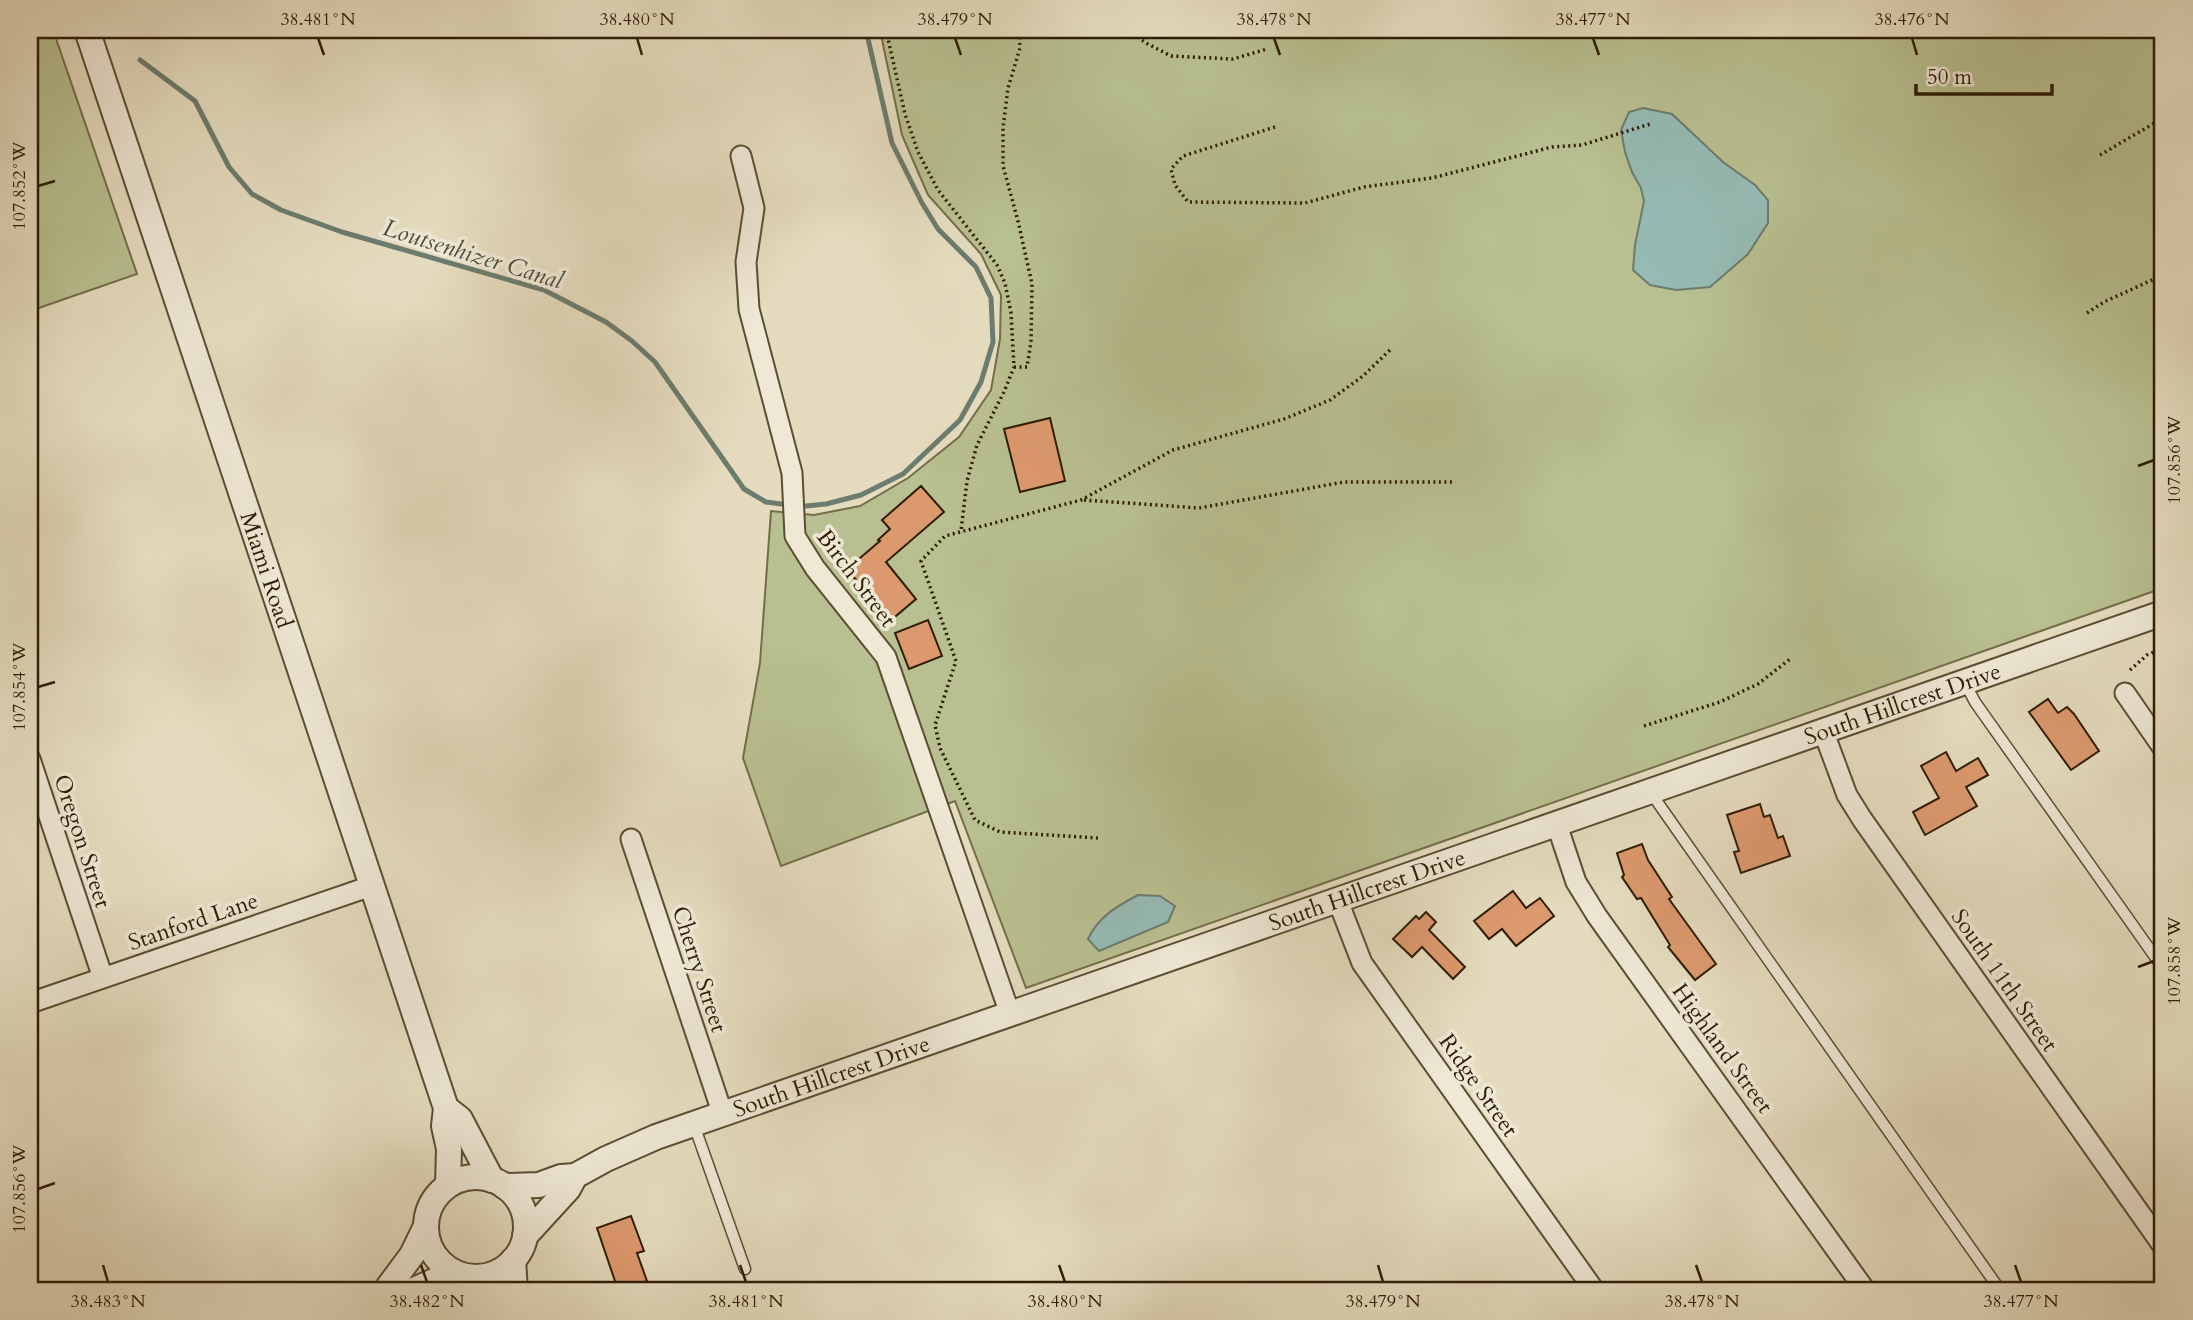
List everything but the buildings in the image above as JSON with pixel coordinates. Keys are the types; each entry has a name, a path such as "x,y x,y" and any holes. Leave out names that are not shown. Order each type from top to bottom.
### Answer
{"street":[{"name":"Miami Road","path":"86,30 446,1108 444,1125 449,1149 448,1185"},
{"name":"Birch Street","path":"741,156 754,208 746,262 749,309 792,473 795,536 815,568 886,657 1010,1014"},
{"name":"South Hillcrest Drive","path":"498,1183 539,1185 561,1177 575,1176 627,1149 694,1125 2163,613"},
{"path":"2125,693 2160,737"},
{"name":"South 11th Street","path":"1824,733 1847,795 1862,819 2163,1246"},
{"name":"Oregon Street","path":"30,759 103,978"},
{"name":"Highland Street","path":"1558,825 1576,882 1597,916 1865,1290"},
{"name":"Cherry Street","path":"631,839 723,1115"},
{"name":"Stanford Lane","path":"30,1003 371,886"},
{"name":"Ridge Street","path":"1338,901 1363,963 1594,1290"},
{"name":"Miami Road","path":"446,1108 460,1119 498,1183"},
{"name":"South Hillcrest Drive","path":"525,1236 568,1189 575,1176"},
{"path":"386,1290 412,1255 426,1226 432,1203 448,1185 477,1177 498,1183 515,1196 522,1208 525,1236 513,1260 501,1270 486,1276 414,1290"},
{"path":"426,1226 431,1248 445,1266 468,1280"},
{"path":"513,1260 515,1290"}],"lane":[{"path":"1965,683 1975,702 2163,968"},
{"path":"1650,792 2000,1290"},
{"path":"694,1125 745,1269"}],"path":[{"path":"886,30 905,114 918,152 938,190 997,265 1005,283 1011,313 1014,367 977,445 967,481 961,531"},
{"path":"1014,367 1027,368 1032,311 1032,284 1003,166 1003,128 1008,88 1020,48 1019,30"},
{"path":"1129,30 1146,43 1171,55 1233,59 1267,49"},
{"path":"2100,155 2163,118"},
{"path":"1275,127 1183,156 1171,169 1175,185 1188,202 1304,203 1364,187 1432,178 1552,147 1582,145 1650,124"},
{"path":"2087,313 2126,291 2163,275"},
{"path":"1098,838 1000,832 975,820 940,748 935,725 956,661 921,561 944,536 1082,500 1173,450 1284,419 1330,400 1363,376 1390,350"},
{"path":"1082,500 1199,508 1344,482 1455,482"},
{"path":"2130,670 2147,655 2163,648"},
{"path":"1644,726 1720,702 1758,684 1790,659"}],"green space":[{"path":"30,30 53,30 137,274 30,311"},
{"path":"880,30 2163,30 2163,588 1026,988 955,801 781,866 743,758 760,663 771,511 814,515 860,506 908,478 959,437 991,390 1000,339 1001,295 981,254 928,195 902,135"}],"water":[{"path":"1643,108 1672,114 1723,162 1755,185 1768,200 1768,223 1748,254 1710,287 1676,290 1650,285 1633,270 1644,201 1625,152 1621,130 1629,112"},
{"path":"1138,895 1160,896 1175,906 1168,922 1099,951 1088,939 1092,931 1109,913"}],"waterway":[{"name":"Loutsenhizer Canal","path":"806,506 861,495 903,474 960,420 981,382 993,342 991,298 976,267 938,229 892,143 866,30"},
{"name":"Loutsenhizer Canal","path":"140,60 195,101 229,167 252,194 281,210 342,232 544,290 606,322 655,362 744,489 766,502 781,504"}]}
